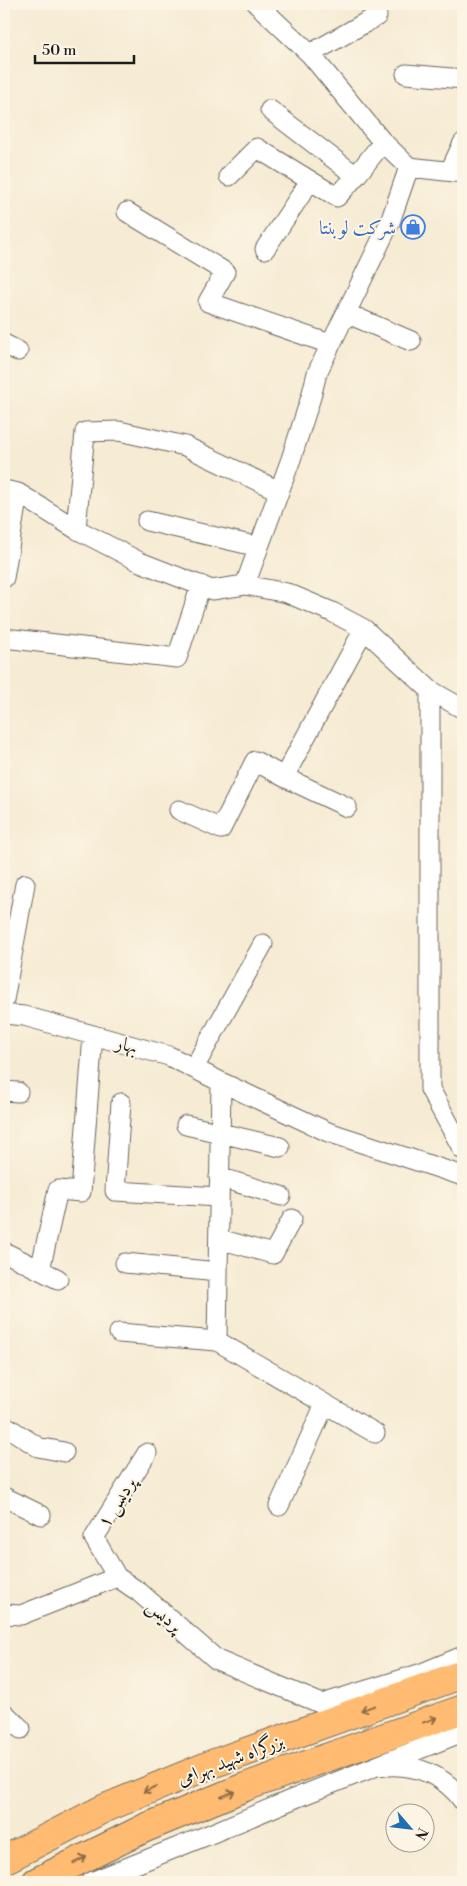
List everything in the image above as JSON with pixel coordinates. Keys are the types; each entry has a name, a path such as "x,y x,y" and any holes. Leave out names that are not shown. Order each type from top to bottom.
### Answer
{"highway":[{"name":"بزرگراه شهید بهرامی","path":"4,1860 103,1809 212,1764 463,1674"},
{"name":"بزرگراه شهید بهرامی","path":"36,1882 145,1828 245,1787 463,1708"}],"street":[{"path":"257,4 310,54 383,142 409,167 457,172 463,143"},
{"path":"310,54 377,16"},
{"path":"406,74 463,79"},
{"path":"270,110 356,176"},
{"path":"229,176 257,148 337,197 383,142"},
{"path":"245,585 292,459 311,397 316,373 390,222 409,167"},
{"path":"265,249 310,180"},
{"path":"127,212 225,272 208,302 330,344"},
{"path":"346,313 411,341"},
{"path":"76,528 85,432 119,431 185,446 279,490"},
{"path":"4,578 11,492 140,562 201,586 212,590 245,585 287,593 332,612 364,629 430,690 463,709"},
{"path":"147,521 259,548"},
{"path":"4,638 177,658 201,586"},
{"path":"284,777 364,629"},
{"path":"430,690 430,1090 463,1150"},
{"path":"179,810 221,830 255,761 347,807"},
{"path":"4,1000 25,884"},
{"path":"194,1068 263,944"},
{"name":"بهار","path":"4,1014 24,1016 169,1056 328,1132 463,1176"},
{"path":"40,1270 58,1190 81,1192 94,1035"},
{"path":"217,1342 220,1082"},
{"path":"120,1103 115,1191 219,1197"},
{"path":"186,1125 280,1147"},
{"path":"219,1177 280,1196"},
{"path":"218,1239 273,1254 292,1219"},
{"path":"4,1252 58,1279"},
{"path":"125,1263 218,1272"},
{"path":"119,1333 217,1342 374,1433"},
{"path":"279,1506 325,1404"},
{"path":"4,1425 38,1447 64,1452"},
{"name":"پرديس ۱","path":"118,1577 94,1538 147,1453"},
{"path":"4,1497 41,1515"},
{"path":"4,1614 21,1615 118,1577"},
{"name":"پرديس","path":"118,1577 139,1592 217,1660 322,1704 422,1672 463,1656"},
{"path":"4,1714 21,1729"},
{"path":"91,1882 208,1835 293,1798 463,1732"},
{"path":"296,1769 399,1765 428,1772 446,1783 463,1801"}],"tunnel":[{"path":"338,1713 387,1743"}],"place":[{"name":"شرکت لوبنتا","path":"413,227"}]}
